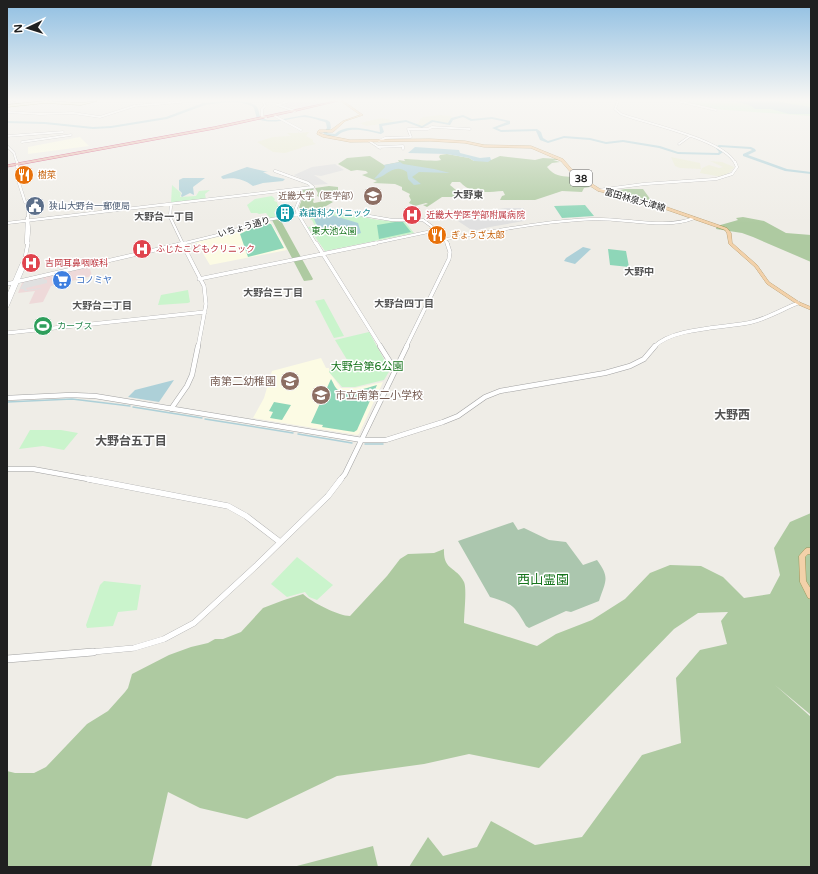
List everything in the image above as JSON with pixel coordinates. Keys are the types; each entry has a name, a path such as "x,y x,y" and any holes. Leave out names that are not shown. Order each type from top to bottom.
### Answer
{"highway":[{"path":"7,166 142,142"}],"main road":[{"name":"富田林泉大津線","path":"461,142 484,146 531,147 561,159 574,174 600,190 621,197 654,204 722,226 728,230 730,234 730,243 756,266 768,283 798,303 811,309"},
{"path":"811,551 807,551 802,556 803,582 811,596"}],"street":[{"path":"370,142 379,147 403,146 403,149"},
{"path":"679,144 683,142"},
{"path":"600,190 644,184 716,179 732,174 736,171 738,165 734,157 722,149 703,142"},
{"path":"7,146 14,152 18,164 18,180 25,202 27,202 29,244 17,282 7,306"},
{"path":"7,223 313,187 308,183 275,172"},
{"path":"299,189 300,196 296,208 298,214 392,365 396,366"},
{"path":"171,204 170,217 199,279 204,286 205,294 205,312 192,375 187,386 171,409"},
{"name":"いちょう通り","path":"7,284 226,233 262,221 314,211 340,211 392,220 421,219 446,238"},
{"path":"7,659 134,648 164,639 194,623 280,542 332,490 345,474 449,259 451,250 446,238 566,221 617,219 680,222 694,218"},
{"path":"199,279 437,230"},
{"path":"7,299 17,282"},
{"path":"7,398 83,395 362,440 386,440 458,416 486,397 500,391 605,373 630,366 644,359 658,343 666,338 698,330 753,322 798,303"},
{"path":"7,333 205,312"},
{"path":"7,469 33,469 228,506 246,516 280,542"}],"shaded area":[{"path":"55,142 85,142 89,146 28,154 28,147"},
{"path":"257,142 313,142 316,144 285,153 273,152"},
{"path":"671,157 700,163 701,169 680,168 675,166"},
{"path":"710,161 722,162 734,167 733,169 730,169 733,170 722,177 700,173 702,168 709,165 719,168 723,167"},
{"path":"335,164 344,170 321,176 314,175 328,184 314,185 294,175 312,167"},
{"path":"505,208 524,208 524,221 473,231 458,221 474,218 482,212"},
{"path":"270,221 287,250 210,265 196,242 227,235"},
{"path":"89,266 92,276 51,286 43,302 29,304 35,291 18,293 22,283 25,281"},
{"path":"43,278 47,280 47,283 26,288 27,290 41,288 40,289 25,291 20,289 24,282"},
{"name":"市立南第二小学校","path":"321,358 326,368 329,368 329,372 341,388 355,388 383,382 359,434 357,435 253,418 264,398 272,371"}],"green space":[{"path":"447,154 469,158 474,161 491,160 500,156 535,160 543,158 558,159 559,160 553,160 560,162 552,163 547,167 552,172 558,175 580,178 590,187 584,188 582,192 562,191 535,200 500,200 502,196 505,195 503,191 474,191 460,182 452,182 450,185 456,190 457,193 455,197 442,197 427,207 423,205 428,204 426,203 415,206 409,203 411,200 409,196 410,194 402,190 402,187 395,184 373,183 377,181 362,175 368,173 366,171 351,171 338,164 347,158 370,156 384,165 399,162 398,160 405,161 404,159 439,161 441,160 439,157 440,155"},
{"path":"172,185 181,193 180,197 196,196 199,191 210,190 205,194 206,199 171,203"},
{"path":"329,186 338,187 338,190 334,191 341,191 345,194 320,201 322,198 317,196 318,193 315,188"},
{"path":"313,188 315,194 312,193 312,191 305,191 305,200 311,199 315,195 314,203 329,200 333,202 321,209 300,212 299,207 303,197 302,190"},
{"path":"643,189 653,203 617,195 620,190"},
{"path":"272,196 275,199 274,201 277,202 279,209 274,212 276,217 270,218 266,213 251,213 247,205 255,199"},
{"path":"585,205 594,216 562,218 554,206"},
{"name":"東大池公園","path":"339,212 378,220 405,222 414,233 325,251 308,227 315,226 312,220 310,220 312,216 315,215 313,213"},
{"path":"743,217 764,221 786,233 811,235 811,262 742,233 716,229 717,226 738,220 736,218"},
{"path":"280,219 313,279 312,280 304,281 272,220"},
{"path":"403,222 411,232 379,239 377,225"},
{"path":"267,223 271,224 284,248 248,257 240,234 256,226"},
{"path":"608,249 626,251 629,267 610,265"},
{"path":"188,290 190,302 188,303 158,305 161,295"},
{"path":"324,299 344,336 334,338 315,301"},
{"name":"大野台第6公園","path":"369,332 390,370 384,380 355,387 342,387 329,372 331,368 349,363 335,340"},
{"path":"331,379 337,389 341,392 351,392 377,385 357,430 354,432 322,427 323,425 311,423"},
{"path":"274,402 291,405 282,420 270,418 273,412 269,411"},
{"path":"30,430 61,430 78,433 64,450 43,446 19,449"},
{"path":"811,513 811,715 775,685 811,717 811,867 409,867 428,837 443,856 477,847 491,821 535,845 582,837 642,755 681,743 676,678 700,650 727,644 721,621 728,612 698,613 674,629 539,768 469,754 424,764 337,776 247,819 200,808 168,792 151,867 7,867 7,771 15,773 34,773 46,767 87,724 108,711 128,688 132,674 169,655 208,643 215,639 223,639 241,632 263,608 303,594 325,608 339,614 350,616 387,576 400,559 408,554 434,553 444,549 444,556 448,565 461,577 465,585 464,623 537,646 556,634 592,620 625,599 650,573 670,565 701,566 723,577 744,598 770,594 780,575 774,548 790,522"},
{"name":"西山霊園","path":"513,522 518,530 524,528 549,540 566,542 583,565 597,560 604,571 606,579 599,601 571,612 566,611 529,628 512,606 490,597 458,541"},
{"path":"297,557 333,585 317,600 309,597 305,592 287,597 271,584"},
{"path":"104,581 141,585 137,610 118,612 113,626 87,628 86,625 100,585"},
{"path":"373,846 378,867 293,867"}],"water":[{"path":"415,147 459,150 460,153 480,158 490,157 491,160 488,162 474,161 469,158 447,154 408,153"},
{"path":"400,162 403,164 450,173 419,172 412,177 421,184 414,185 408,179 407,172 402,169 394,170 374,179 385,167 384,165"},
{"path":"247,167 268,172 263,172 271,176 285,179 283,181 263,183 253,186 239,179 223,179 221,177"},
{"path":"183,178 205,178 193,187 194,195 190,193 182,197 182,193 179,190 179,180"},
{"path":"322,214 332,215 358,223 361,233 352,236 344,232 320,232 314,219"},
{"path":"583,247 591,249 575,264 564,261 566,258"},
{"path":"174,380 159,402 128,397 135,390"}],"waterway":[{"path":"601,142 606,143 616,142"},
{"path":"628,142 660,147 678,153 719,154 721,152 717,147 719,146 751,148 754,151 744,155 786,170 811,173"},
{"path":"7,402 72,399 130,406"},
{"path":"133,407 202,418"},
{"path":"205,419 293,433"},
{"path":"298,434 352,443"},
{"path":"365,444 383,444"}],"place":[{"name":"樹菜","path":"24,175"},
{"name":"近畿大学（医学部）","path":"373,196"},
{"name":"狭山大野台一郵便局","path":"35,206"},
{"name":"森歯科クリニック","path":"285,213"},
{"name":"近畿大学医学部附属病院","path":"412,215"},
{"name":"ぎょうざ太郎","path":"437,235"},
{"name":"ふじたこどもクリニック","path":"142,249"},
{"name":"吉岡耳鼻咽喉科","path":"31,263"},
{"name":"コノミヤ","path":"62,280"},
{"name":"カーブス","path":"43,326"},
{"name":"南第二幼稚園","path":"290,381"},
{"name":"市立南第二小学校","path":"321,395"}],"district":[{"name":"大野東","path":"468,194"},
{"name":"大野台一丁目","path":"164,216"},
{"name":"大野中","path":"639,271"},
{"name":"大野台三丁目","path":"273,292"},
{"name":"大野台四丁目","path":"404,303"},
{"name":"大野台二丁目","path":"102,305"},
{"name":"大野西","path":"732,415"},
{"name":"大野台五丁目","path":"131,441"}]}
